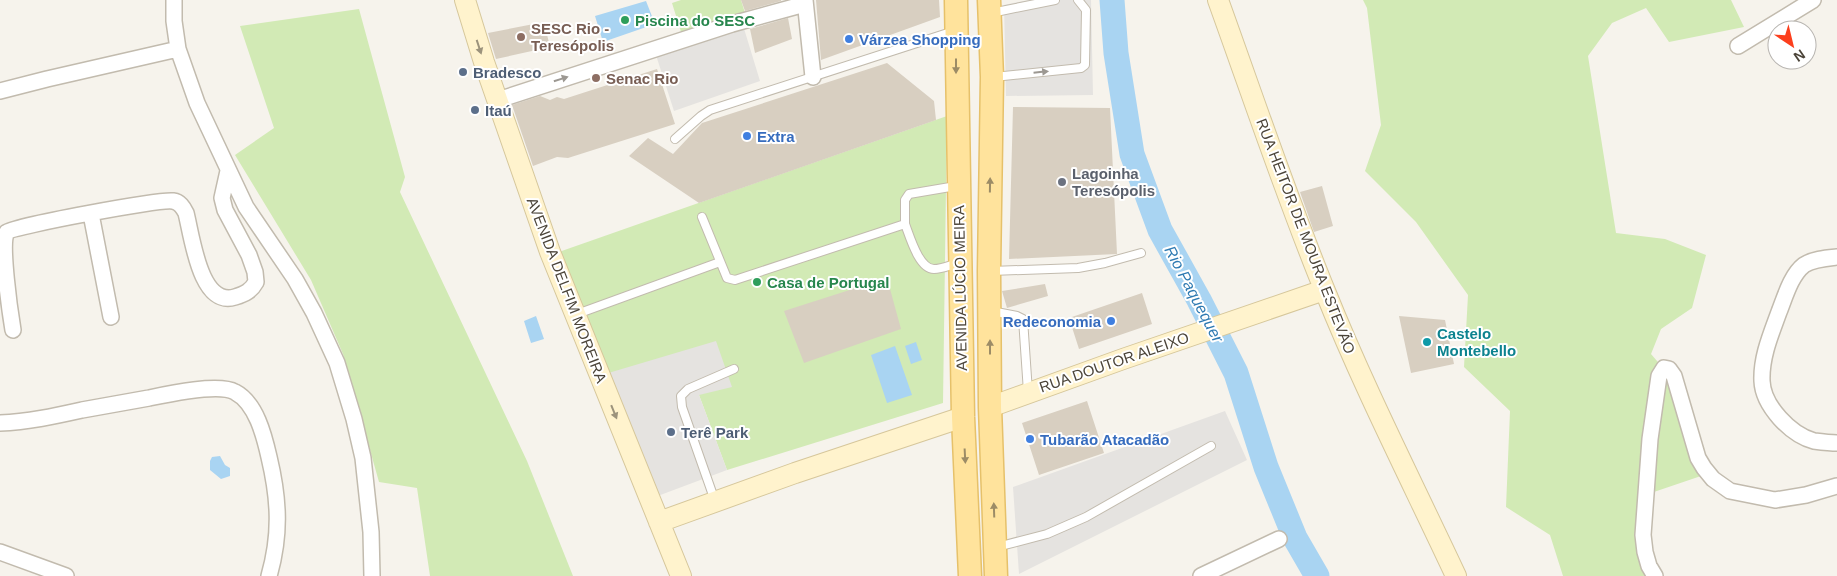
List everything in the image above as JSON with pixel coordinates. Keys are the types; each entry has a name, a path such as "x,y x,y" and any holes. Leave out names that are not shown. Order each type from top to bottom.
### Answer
{"main road":[{"name":"AVENIDA DELFIM MOREIRA","path":"466,0 550,252 681,576"},
{"name":"AVENIDA LÚCIO MEIRA","path":"956,0 963,417 970,576"},
{"name":"RUA HEITOR DE MOURA ESTEVÃO","path":"1218,0 1292,208 1324,290 1366,385 1456,576"},
{"name":"AVENIDA LÚCIO MEIRA","path":"990,6 992,77 989,271 990,407 996,576"},
{"name":"RUA DOUTOR ALEIXO","path":"990,407 1028,392 1324,290"},
{"path":"659,522 795,473 963,417"}],"street":[{"path":"174,0 174,21 178,49 196,102 246,207 295,279 314,313 337,363 363,458 371,532 372,576"},
{"path":"1738,46 1813,0"},
{"path":"498,100 805,2 813,76"},
{"path":"0,91 178,49"},
{"path":"13,330 1,253 4,237 8,232 29,225 168,200 182,205 186,213 200,268 210,290 217,296 231,299 251,290 256,282 255,272 249,255 225,210 222,198 228,172"},
{"path":"92,214 112,317"},
{"path":"1837,257 1807,263 1802,266 1796,275 1772,330 1763,361 1762,383 1767,400 1776,414 1790,429 1814,441 1837,443"},
{"path":"1654,576 1645,552 1643,535 1650,439 1659,376 1664,368 1669,369 1674,376 1698,458 1713,479 1730,491 1775,500 1806,495 1837,486"},
{"path":"0,423 46,418 178,392 224,388 234,390 243,397 255,416 266,442 274,477 278,532 276,552 269,576"},
{"path":"1201,576 1279,539"},
{"path":"0,552 66,576"}],"lane":[{"path":"990,6 1055,0"},
{"path":"992,77 1081,68 1085,65 1086,10 1078,0"},
{"path":"675,139 710,110 956,30"},
{"path":"958,186 909,194 905,200 905,224 922,263 928,268 935,269 960,262"},
{"path":"702,217 728,278 735,280 905,224"},
{"path":"989,271 1078,268 1141,253"},
{"path":"575,315 720,262"},
{"path":"989,311 1023,319 1028,392"},
{"path":"715,502 682,407 681,396 688,389 734,369"},
{"path":"996,547 1047,534 1086,517 1211,446"}],"green space":[{"path":"681,0 741,0 745,13 681,32 672,3"},
{"path":"1363,0 1731,0 1744,27 1669,42 1646,8 1612,23 1588,56 1616,233 1665,239 1706,255 1692,308 1661,329 1651,354 1676,383 1701,476 1648,494 1648,576 1563,576 1550,535 1506,507 1510,411 1464,367 1468,295 1416,222 1365,171 1381,125 1367,8"},
{"path":"359,9 405,177 400,192 527,461 573,576 430,576 417,488 379,482 343,354 311,280 235,155 274,128 240,26"},
{"name":"Casa de Portugal","path":"947,116 943,403 727,470 699,395 605,374 556,253"}],"shaded area":[{"path":"1028,0 1091,0 1093,95 1006,96 1004,5"},
{"path":"742,22 760,81 674,111 654,49"},
{"name":"Terê Park","path":"716,341 732,387 699,395 727,470 655,497 605,374"},
{"path":"1225,411 1247,460 1019,574 1013,487"}],"water":[{"name":"Piscina do SESC","path":"646,1 655,24 603,42 595,16"},
{"path":"536,316 544,339 531,343 524,321"},
{"path":"916,342 922,360 911,364 905,346"},
{"path":"895,346 912,395 887,403 871,355"},
{"path":"220,456 225,465 230,468 230,476 221,479 210,470 212,457"}],"building":[{"path":"741,0 781,0 781,1 745,11"},
{"name":"Várzea Shopping","path":"816,0 939,0 940,17 821,60"},
{"path":"788,18 792,39 755,53 750,29"},
{"path":"544,22 550,47 496,59 488,33"},
{"path":"887,63 934,101 936,120 699,203 629,156 648,138 673,154 702,123"},
{"path":"657,69 675,124 568,158 557,157 533,166 512,105 540,96 550,100 557,97 564,99"},
{"name":"Lagoinha Teresópolis","path":"1013,107 1110,108 1117,254 1009,259"},
{"path":"1322,186 1333,226 1314,232 1300,192"},
{"path":"887,278 901,329 804,363 784,311"},
{"path":"1045,284 1048,296 1007,308 1002,291"},
{"name":"Redeconomia","path":"1142,293 1152,324 1079,349 1069,318"},
{"name":"Castelo Montebello","path":"1399,316 1445,320 1454,364 1411,373"},
{"path":"1087,401 1104,453 1039,475 1022,423"}],"waterway":[{"name":"Rio Paquequer","path":"1112,0 1116,53 1132,154 1160,230 1199,300 1236,373 1266,467 1295,538 1317,576"}],"place":[{"name":"Piscina do SESC","path":"625,20"},
{"name":"SESC Rio - Teresópolis","path":"521,37"},
{"name":"Várzea Shopping","path":"849,39"},
{"name":"Bradesco","path":"463,72"},
{"name":"Senac Rio","path":"596,78"},
{"name":"Itaú","path":"475,110"},
{"name":"Extra","path":"747,136"},
{"name":"Lagoinha Teresópolis","path":"1062,182"},
{"name":"Casa de Portugal","path":"757,282"},
{"name":"Redeconomia","path":"1111,321"},
{"name":"Castelo Montebello","path":"1427,342"},
{"name":"Terê Park","path":"671,432"},
{"name":"Tubarão Atacadão","path":"1030,439"}]}
